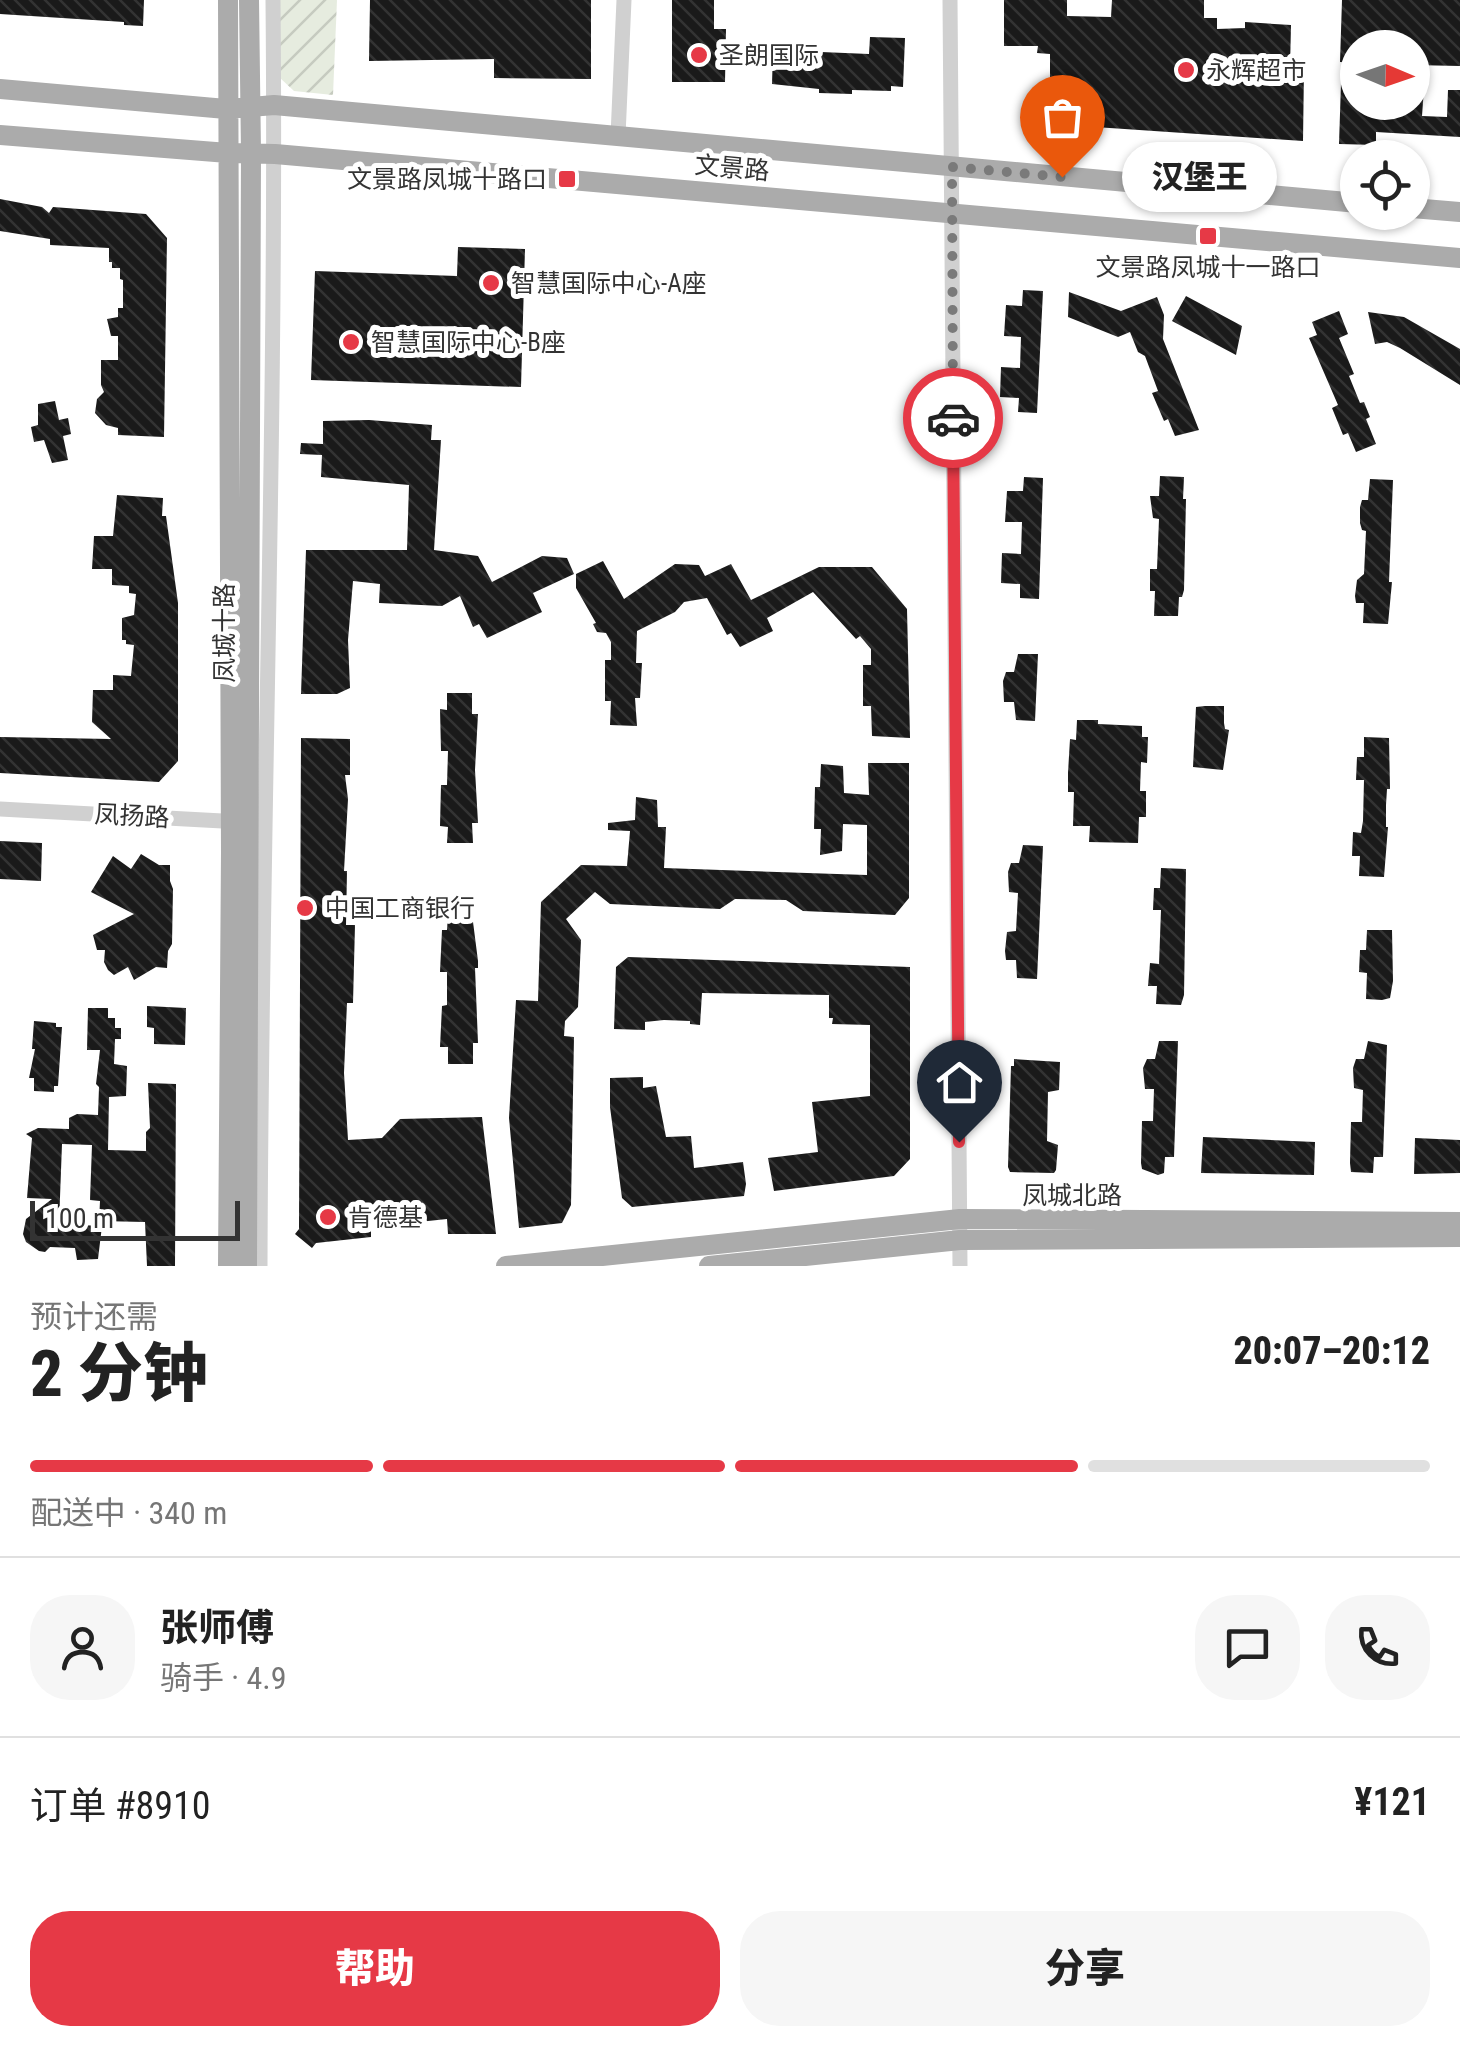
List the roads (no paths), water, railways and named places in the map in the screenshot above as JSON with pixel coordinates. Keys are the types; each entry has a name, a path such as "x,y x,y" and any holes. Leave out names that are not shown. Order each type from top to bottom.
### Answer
{"main road":[{"name":"凤城十路","path":"228,0 226,109 247,823 228,1266"},
{"name":"凤城十路","path":"247,1266 252,152 249,0"},
{"name":"文景路","path":"0,89 226,109 274,105 1340,201"},
{"name":"文景路","path":"0,135 252,152 1460,258"},
{"path":"1430,210 1460,212"},
{"name":"凤城北路","path":"506,1266 960,1229 1460,1222"},
{"name":"凤城北路","path":"709,1266 960,1229 1460,1237"}],"street":[{"path":"260,1266 247,823 275,154 272,0"},
{"path":"618,136 624,0"},
{"path":"950,0 960,1266"},
{"name":"凤扬路","path":"0,808 247,823"}],"place":[{"name":"圣朗国际","path":"699,55"},
{"name":"永辉超市","path":"1186,70"},
{"name":"汉堡王","path":"1062,177"},
{"name":"文景路凤城十路口","path":"567,179"},
{"name":"文景路凤城十一路口","path":"1208,236"},
{"name":"智慧国际中心-A座","path":"491,283"},
{"name":"智慧国际中心-B座","path":"351,342"},
{"name":"中国工商银行","path":"305,908"},
{"name":"肯德基","path":"328,1217"}]}
